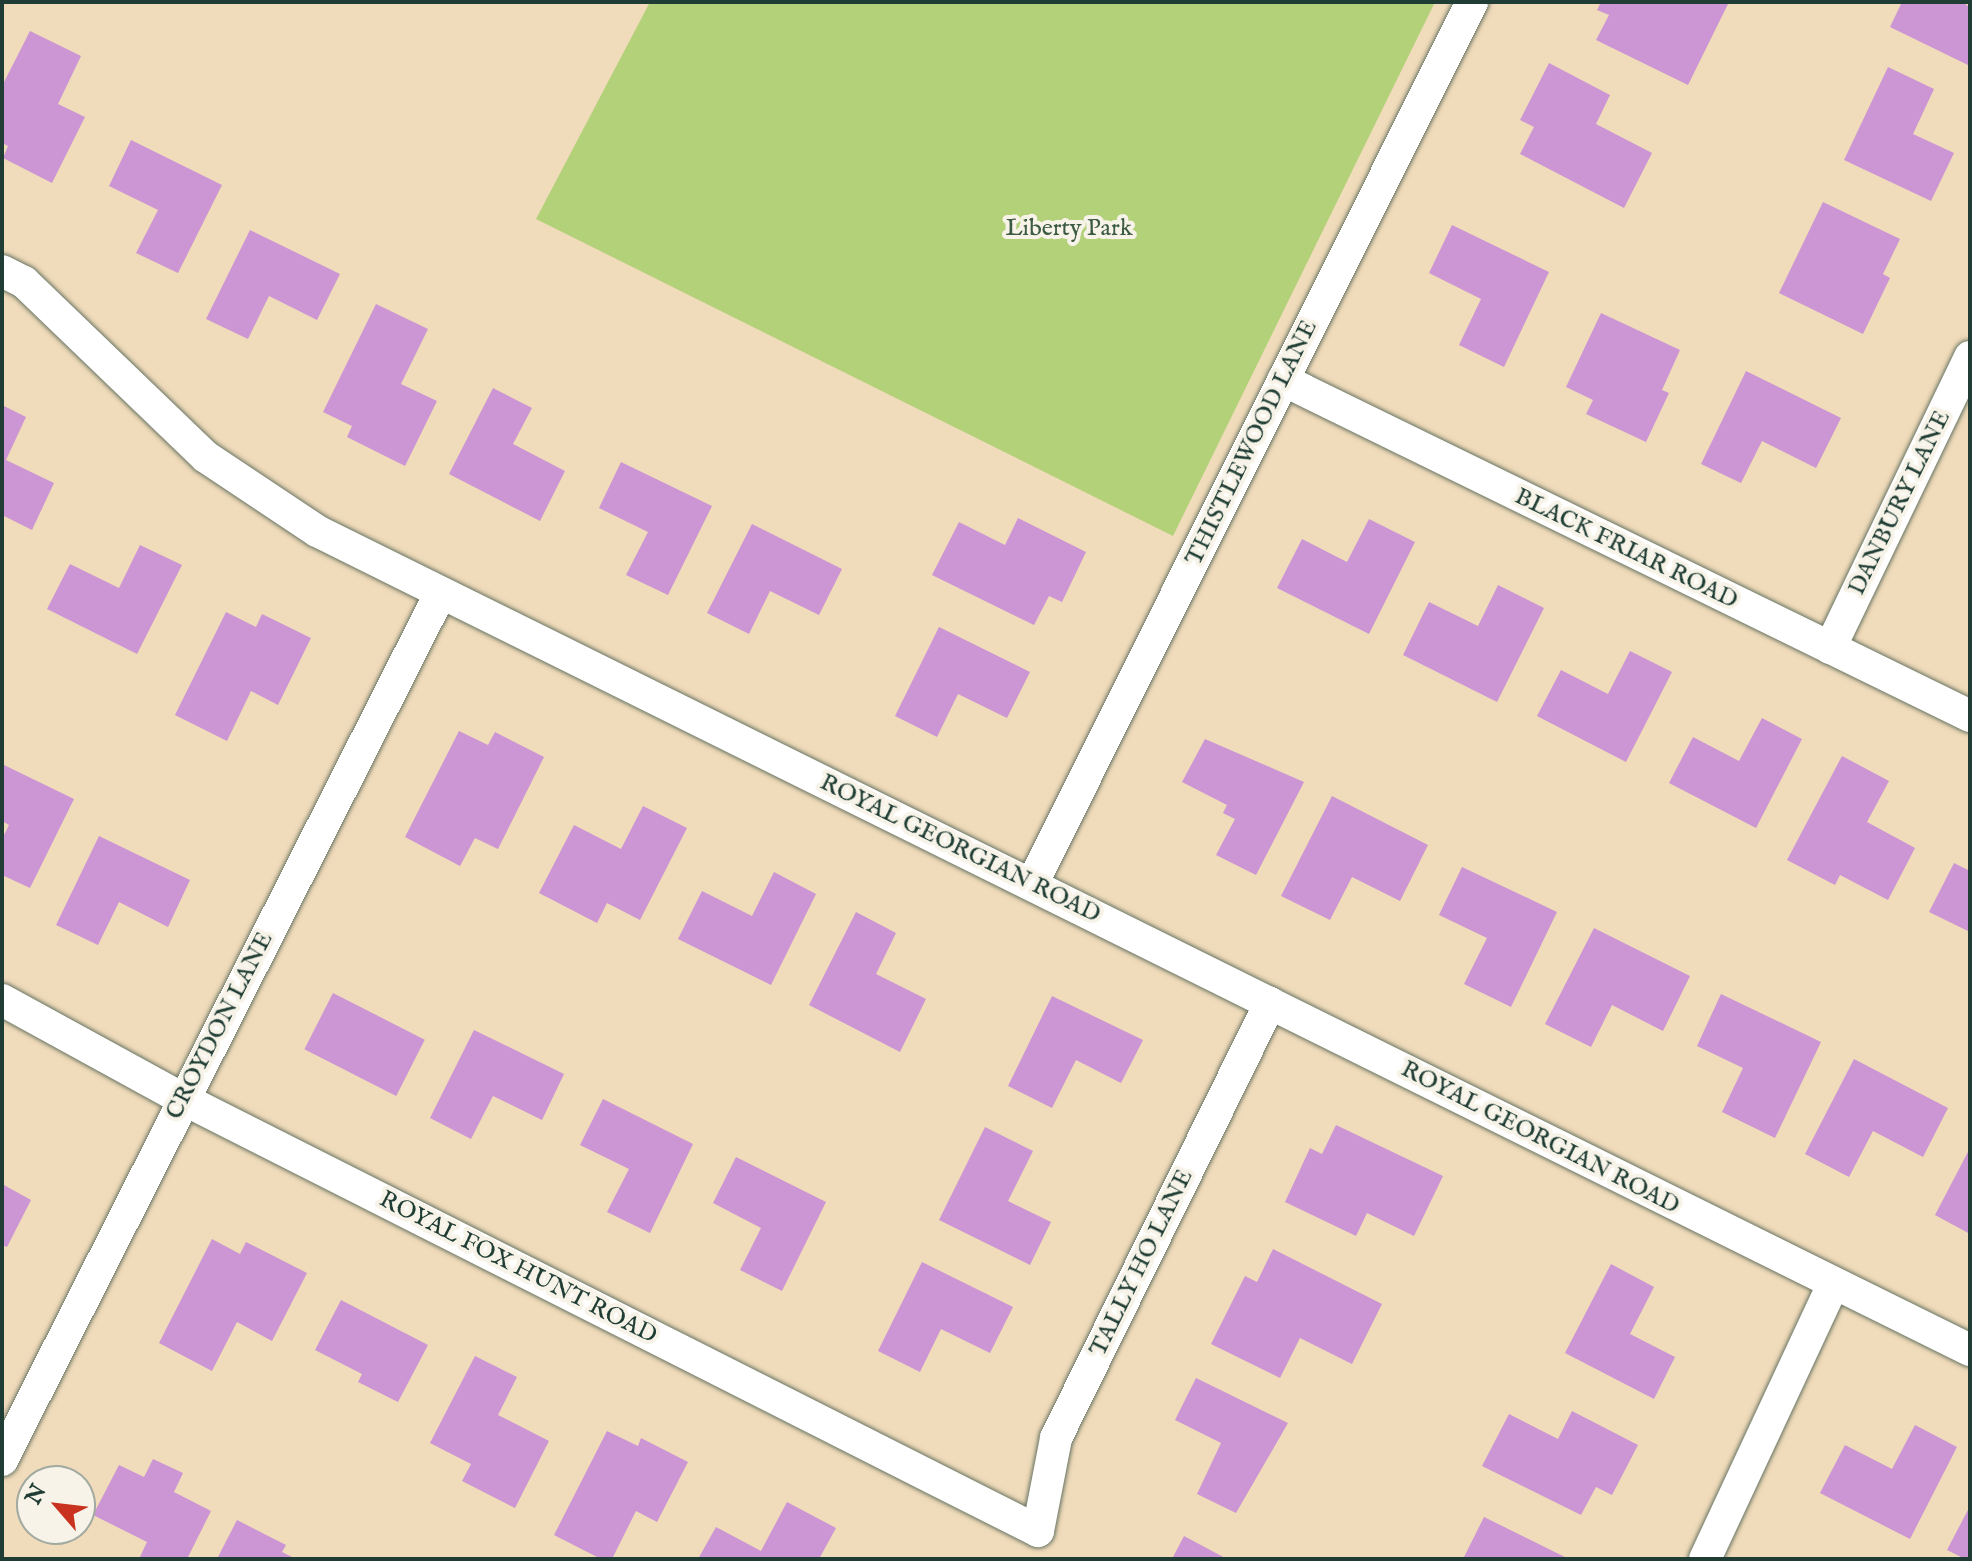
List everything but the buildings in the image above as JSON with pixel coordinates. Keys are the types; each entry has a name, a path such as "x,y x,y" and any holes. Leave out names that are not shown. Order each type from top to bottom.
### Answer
{"street":[{"name":"THISTLEWOOD LANE","path":"1032,884 1472,2"},
{"name":"ROYAL GEORGIAN ROAD","path":"2,271 24,282 206,457 252,492 440,594 1032,884 1833,1285 1970,1350"},
{"name":"DANBURY LANE","path":"1830,648 1970,357"},
{"name":"BLACK FRIAR ROAD","path":"1283,380 1970,716"},
{"name":"CROYDON LANE","path":"2,1460 440,594"},
{"name":"ROYAL FOX HUNT ROAD","path":"2,1000 183,1099 1038,1531"},
{"name":"TALLY HO LANE","path":"1038,1531 1056,1438 1270,1003"},
{"path":"1705,1559 1833,1285"}],"green space":[{"name":"Liberty Park","path":"650,2 1435,2 1173,536 536,219"}]}
